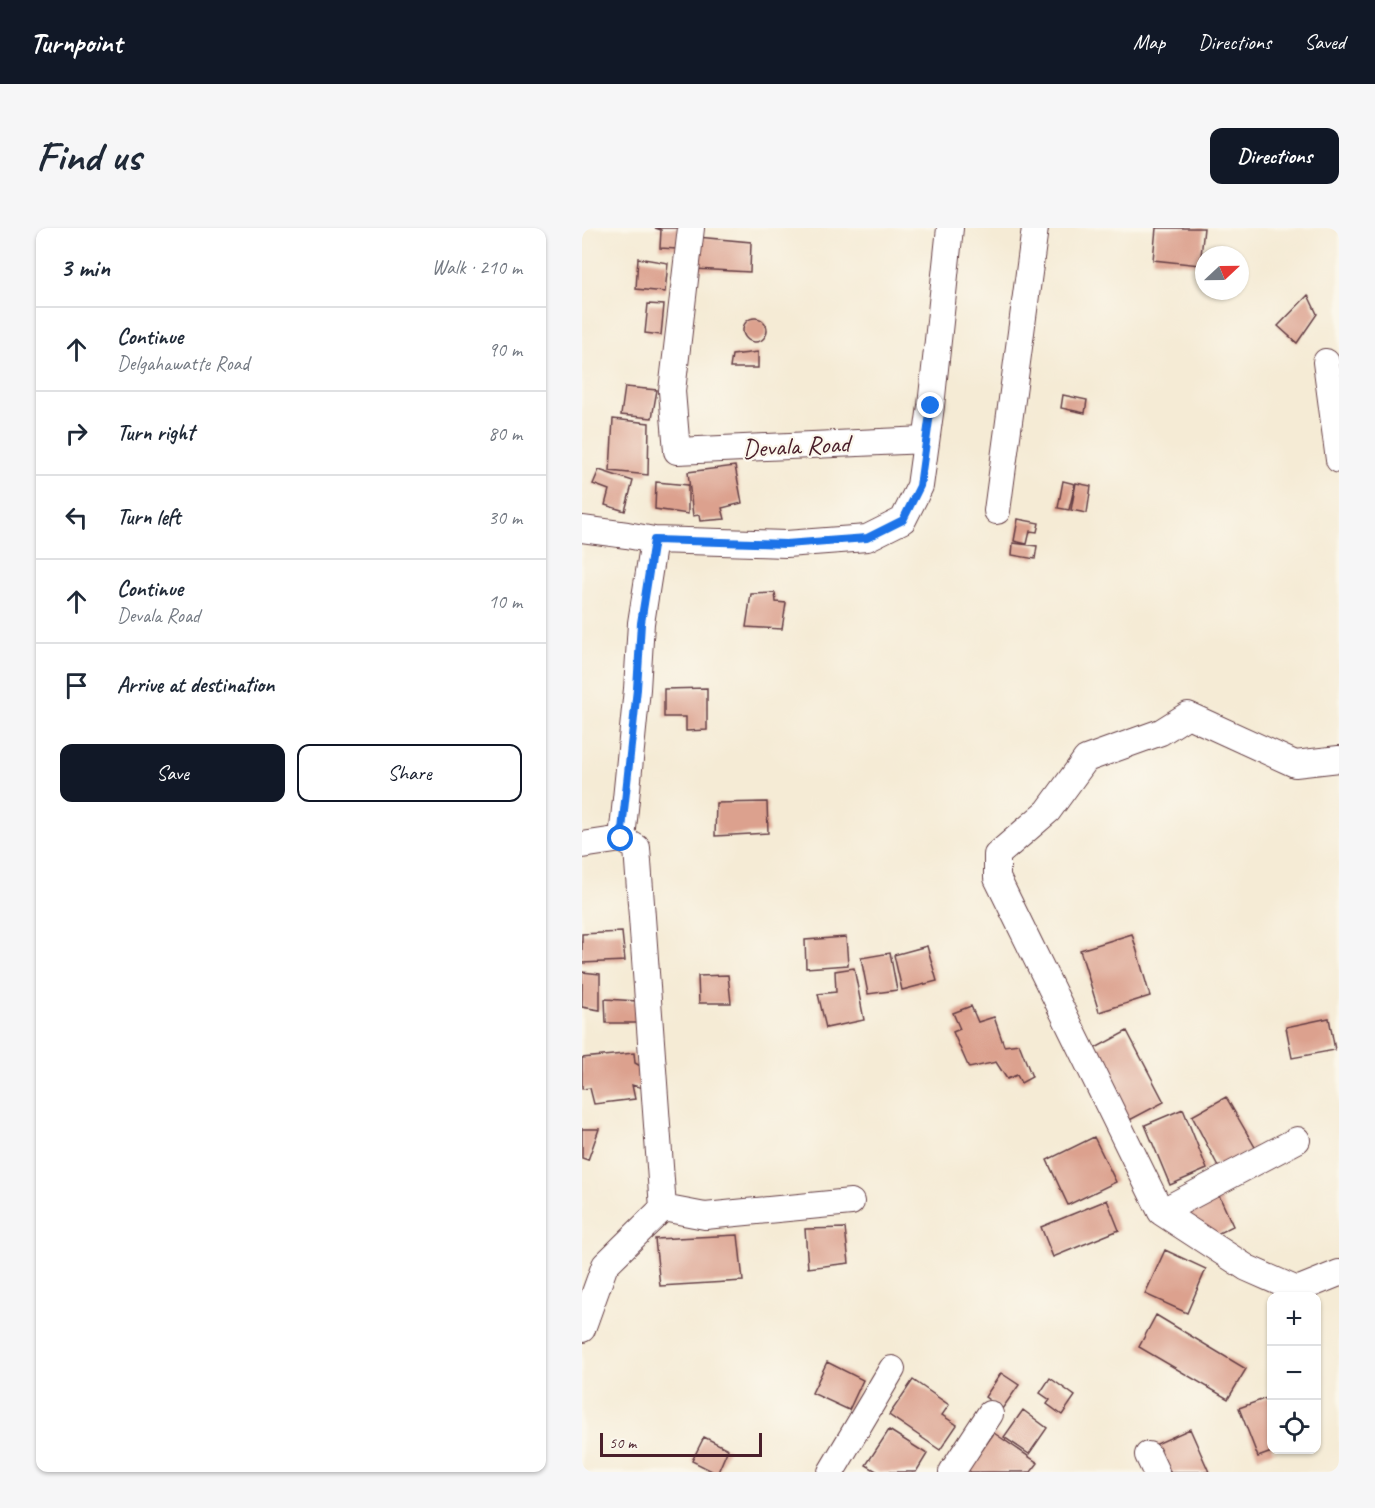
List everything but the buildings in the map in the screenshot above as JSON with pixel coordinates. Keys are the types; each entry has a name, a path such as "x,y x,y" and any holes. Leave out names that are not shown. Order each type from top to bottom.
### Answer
{"street":[{"name":"Devala Road","path":"691,228 672,391 677,451 926,440"},
{"path":"582,529 654,540 786,544 867,538 903,520 920,486 950,228"},
{"path":"997,511 1035,228"},
{"path":"1326,362 1339,460"},
{"path":"621,839 637,689 641,623 654,540"},
{"path":"1339,759 1294,764 1188,715 1161,732 1086,759 1048,811 997,855 997,878 1161,1212 1247,1268 1298,1290 1339,1273"},
{"path":"582,845 621,839 637,848 663,1208 605,1265 582,1329"},
{"path":"1161,1212 1297,1140"},
{"path":"663,1208 705,1216 851,1202"},
{"path":"831,1472 892,1369"},
{"path":"952,1472 990,1414"}],"route":[{"path":"621,839 637,689 641,623 654,540 786,544 867,538 903,520 920,486 931,406"}]}
